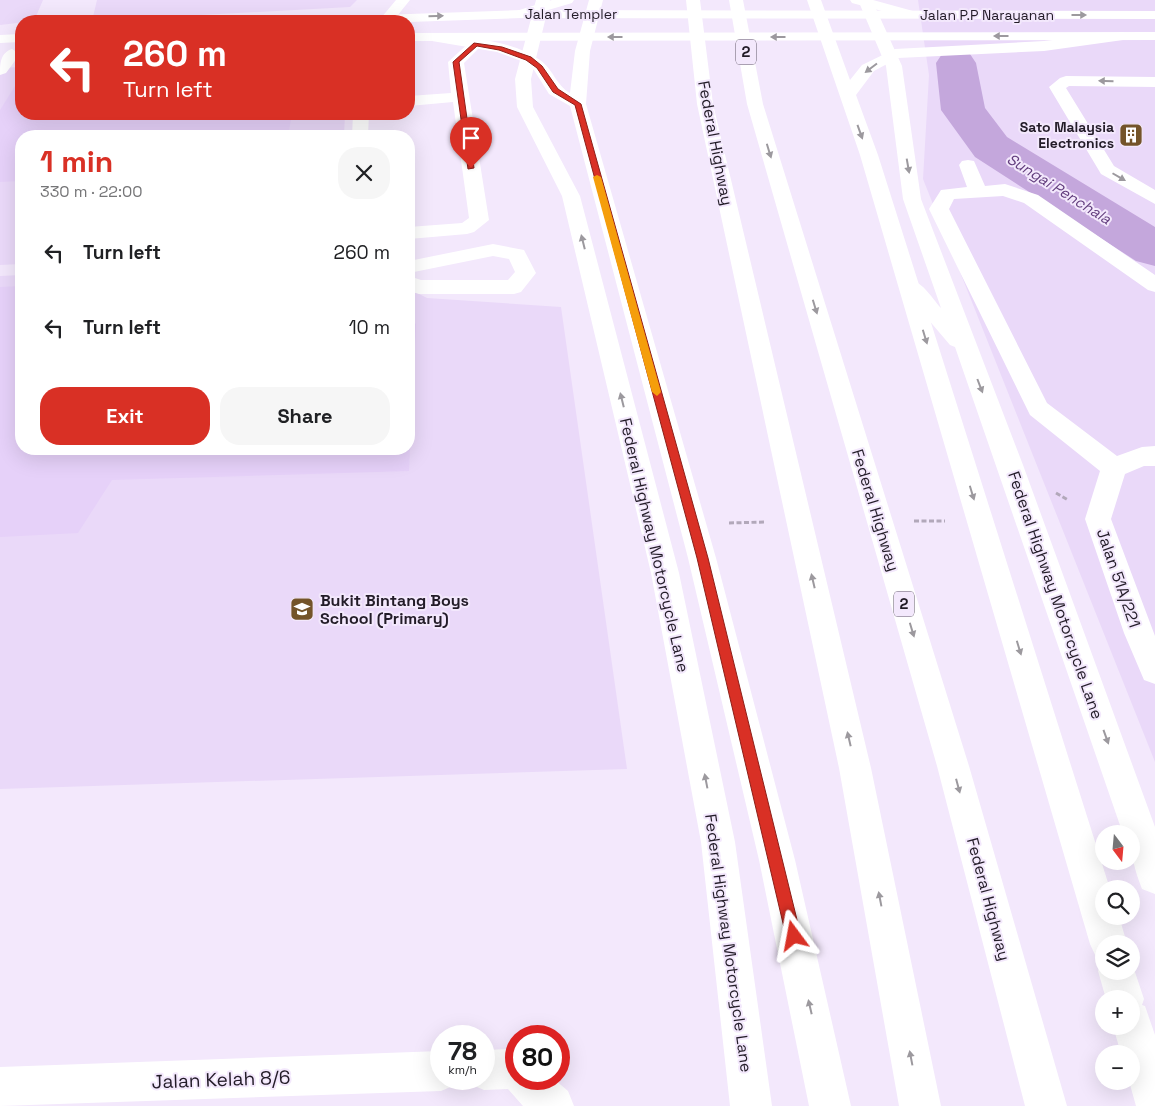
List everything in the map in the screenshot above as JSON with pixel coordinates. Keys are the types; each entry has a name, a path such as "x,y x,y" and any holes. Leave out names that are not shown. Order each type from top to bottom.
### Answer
{"main road":[{"path":"390,15 403,0"},
{"name":"Federal Highway Motorcycle Lane","path":"543,0 523,80 525,107 571,196 665,573 718,842 751,1106"},
{"path":"521,14 567,0"},
{"name":"Federal Highway","path":"694,0 705,104 855,768 920,1106"},
{"name":"Federal Highway","path":"736,0 755,104 950,757 1046,1106"},
{"path":"814,0 869,155 1106,935"},
{"path":"857,0 908,14"},
{"name":"Federal Highway Motorcycle Lane","path":"865,0 894,66 900,98 903,140 912,199 1010,465 1155,876"},
{"path":"594,7 578,79 578,104 702,558 774,851 830,1106"},
{"name":"Jalan Templer","path":"415,17 521,14 594,7 823,26"},
{"name":"Jalan P.P Narayanan","path":"823,26 908,14 1155,15"},
{"name":"Jalan Templer","path":"415,37 586,37 823,26"},
{"name":"Jalan P.P Narayanan","path":"823,26 1155,36"},
{"path":"847,95 868,68 895,54 932,50 1006,49 1123,36"},
{"path":"432,37 500,48 529,59 540,67 555,91 578,104"},
{"path":"0,39 15,38"},
{"path":"415,232 467,228 479,220 456,62 476,44"},
{"path":"0,70 11,54"},
{"path":"1155,82 1066,81 1057,87 1107,170 1155,198"},
{"path":"415,100 460,97"},
{"path":"968,165 978,191"},
{"path":"1155,285 1031,199 1005,190 948,194 939,209 1038,409 1114,468 1142,457 1155,456"},
{"path":"415,266 494,250 517,254 526,273 514,287 419,287 415,285"},
{"path":"909,286 966,348"},
{"name":"Jalan 51A/221","path":"1114,468 1098,519 1139,633 1155,670"},
{"path":"1135,1035 1155,1102"},
{"path":"813,1106 819,1049"},
{"name":"Jalan Kelah 8/6","path":"0,1087 430,1071"},
{"path":"532,1090 553,1106"}],"shaded area":[{"path":"0,0 43,0 37,15 15,15 15,23 0,25"},
{"path":"97,0 357,0 350,7 203,15 93,15"},
{"path":"918,0 1155,0 1155,762 923,179 929,75"},
{"path":"15,67 15,120 345,120 344,130 15,130 15,264 0,265 0,68"},
{"path":"15,86 15,120 291,120 289,130 15,130 15,181 0,182 0,110"},
{"name":"Bukit Bintang Boys School (Primary)","path":"15,275 15,455 415,455 415,292 427,298 561,307 627,769 0,789 0,276"},
{"path":"15,286 15,455 410,455 409,471 112,480 78,533 0,537 0,287"}],"waterway":[{"name":"Sungai Penchala","path":"956,63 963,110 991,147 1155,250"}],"slow traffic":[{"path":"597,177 657,392"}],"place":[{"name":"Sato Malaysia Electronics","path":"1131,135"},
{"name":"Bukit Bintang Boys School (Primary)","path":"302,609"}],"route":[{"path":"471,168 456,62 476,44 500,48 529,59 540,67 555,91 578,104 702,558 794,936"}]}
